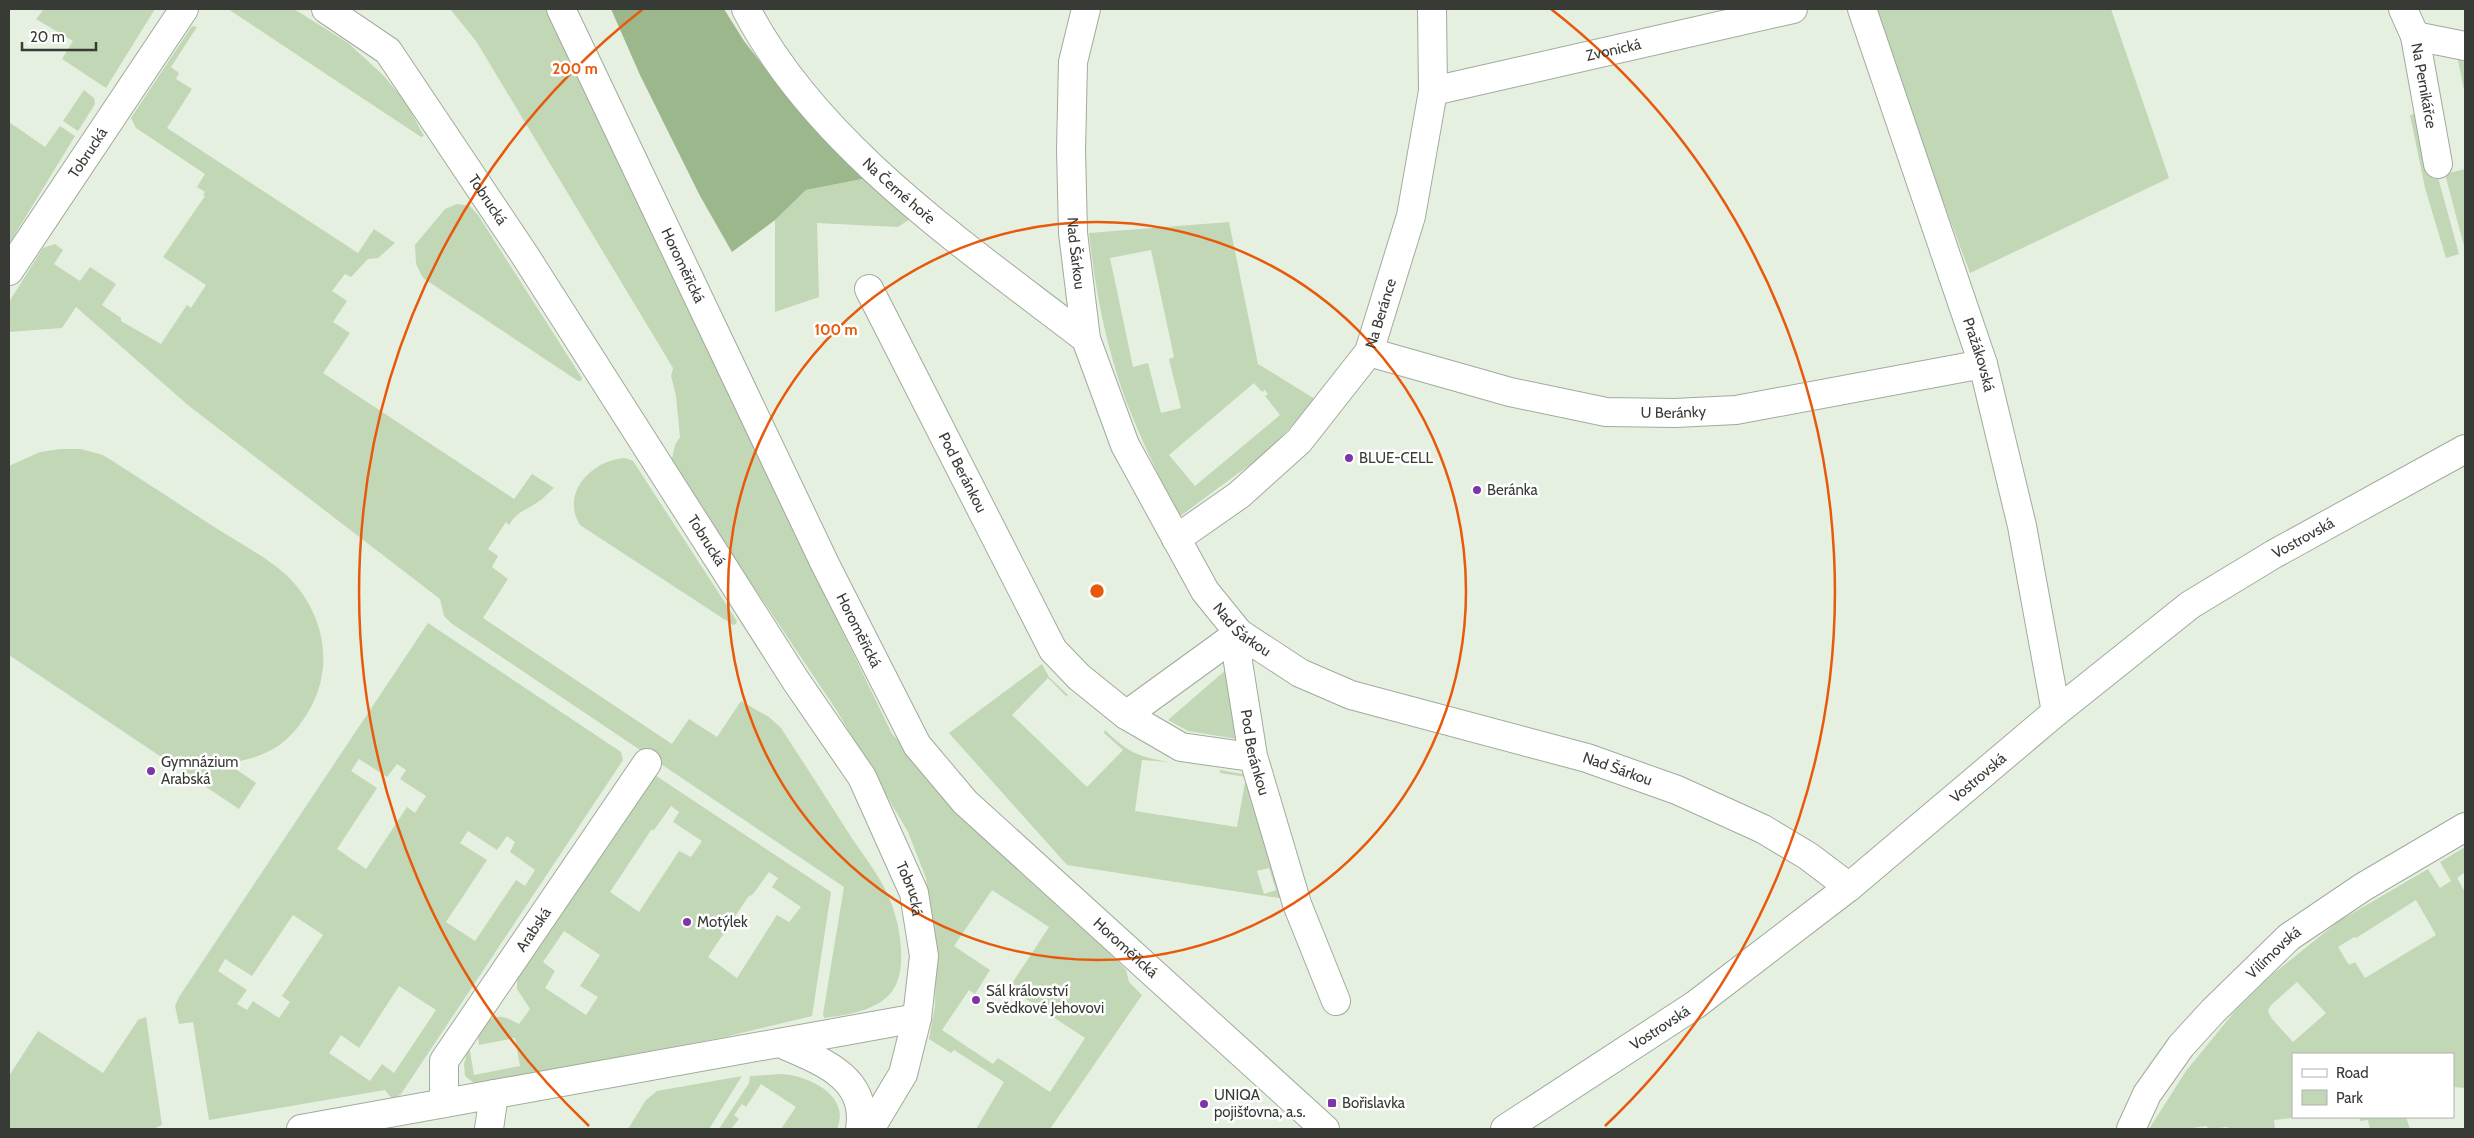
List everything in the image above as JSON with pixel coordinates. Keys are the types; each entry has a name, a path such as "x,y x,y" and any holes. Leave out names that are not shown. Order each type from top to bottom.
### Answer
{"street":[{"name":"Tobrucká","path":"9,271 48,216 119,103 184,9"},
{"name":"Tobrucká","path":"326,9 388,51 475,179 796,680 862,777 914,893 924,956 917,1018 903,1074 870,1129"},
{"name":"Horoměřická","path":"561,9 821,555 917,745 965,802 1325,1129"},
{"name":"Na Černé hoře","path":"746,9 755,28 804,95 860,155 938,224 1086,339"},
{"name":"Nad Šárkou","path":"1086,9 1073,62 1071,150 1073,233 1086,339 1121,436 1205,591 1239,633 1300,673 1351,694 1588,758 1678,790 1763,829 1808,856 1849,888"},
{"name":"Na Beránce","path":"1176,539 1239,495 1299,441 1369,352 1411,216 1433,91 1432,9"},
{"name":"Zvonická","path":"1433,91 1793,9"},
{"name":"Pražákovská","path":"1862,9 1983,364 2022,526 2056,712"},
{"name":"Na Pernikářce","path":"2403,9 2415,36 2438,164"},
{"path":"2415,36 2465,46"},
{"name":"Pod Beránkou","path":"869,289 1052,650 1079,677 1126,715 1181,747 1244,756"},
{"name":"U Beránky","path":"1369,352 1519,394 1606,412 1675,413 1736,410 1983,364"},
{"name":"Vostrovská","path":"1504,1129 1696,1005 1849,888 2056,712 2190,605 2274,554 2465,449"},
{"path":"1126,715 1239,633"},
{"name":"Pod Beránkou","path":"1239,633 1238,662 1253,756 1297,904 1336,1001"},
{"name":"Arabská","path":"444,1103 444,1061 647,763"},
{"name":"Vilímovská","path":"2131,1129 2147,1094 2181,1046 2213,1011 2289,937 2363,888 2465,827"},
{"path":"301,1129 917,1018"},
{"path":"780,1043 825,1063 840,1073 853,1088 862,1120 860,1129"},
{"path":"489,1129 494,1094"}],"green space":[{"path":"44,9 155,9 106,88 62,59 73,41 36,19"},
{"path":"228,9 294,9 348,43 383,75 405,101 424,136 421,137"},
{"path":"450,9 546,9 562,35 791,525 892,734 1126,970 1129,982 1142,995 1050,1129 976,1129 1004,1082 954,1050 951,1053 929,1039 935,1006 936,950 926,878 908,832 837,711 671,463 675,445 680,437 676,396 671,376 673,368 476,41","holes":["992,890 1049,927 1009,988 1085,1038 1050,1092 998,1058 993,1064 942,1030 969,990 975,994 990,970 954,946"]},
{"path":"611,9 724,9 744,41 797,109 867,178 806,190 775,220 732,252 700,196 640,75"},
{"path":"1876,9 2111,9 2169,178 1970,273 1921,143"},
{"path":"192,26 197,27 171,67 179,73 176,79 192,89 167,128 358,253 374,229 395,243 378,258 368,259 351,277 345,274 332,291 347,301 333,322 350,333 323,373 514,499 532,474 554,488 519,514 509,525 506,522 488,549 498,556 492,567 508,579 483,618 672,744 689,719 717,737 741,701 769,717 781,728 875,871 892,905 900,940 901,965 899,977 895,987 888,996 874,1006 858,1012 824,1018 823,1014 844,887 451,623 444,616 440,599 189,406 76,307 62,328 9,332 9,302 43,248 55,244 63,250 54,264 80,281 90,267 116,284 102,305 121,318 121,321 161,344 187,305 191,308 206,285 163,257 205,196 203,195 205,192 197,187 205,174 136,128 131,118"},
{"path":"2458,60 2465,61 2465,95"},
{"path":"84,90 94,98 95,104 78,131 63,121"},
{"path":"2423,112 2436,170 2459,254 2446,258 2425,188 2410,115"},
{"path":"9,122 45,147 60,126 75,136 9,244"},
{"path":"2465,169 2465,250 2445,174"},
{"path":"867,178 913,217 898,227 817,223 819,297 775,312 775,220 806,190"},
{"path":"457,204 470,206 478,215 582,378 581,381 578,381 423,278 416,264 415,245 445,209"},
{"path":"1229,222 1258,364 1315,399 1263,455 1179,517 1140,435 1118,377 1105,330 1095,282 1089,233","holes":["1151,250 1174,357 1169,359 1181,408 1161,413 1148,363 1133,367 1110,258","1254,383 1262,392 1265,390 1268,394 1265,396 1280,415 1195,486 1169,455"]},
{"path":"81,449 103,455 261,556 293,581 305,597 314,614 320,632 323,651 323,670 319,689 303,720 277,747 255,757 227,763 256,783 239,809 9,655 9,466 40,452"},
{"path":"625,458 633,461 737,621 736,624 733,625 580,525 575,513 574,501 577,490 583,480 601,465"},
{"path":"428,623 621,752 623,760 401,1094 393,1100 385,1090 209,1120 193,1022 179,1024 175,1006 179,997","holes":["359,759 387,777 397,764 406,770 400,779 426,796 415,813 407,807 366,869 337,849 377,788 351,771","468,831 497,850 507,836 515,842 510,852 535,870 525,886 516,880 475,941 446,922 487,860 460,843","293,915 323,935 282,996 290,1002 279,1018 253,1001 247,1010 237,1004 247,990 218,971 225,959 252,976","399,986 436,1010 394,1073 382,1064 370,1081 329,1053 341,1035 359,1048"]},
{"path":"1235,662 1237,739 1188,731 1168,720"},
{"path":"1042,664 1049,677 1068,695 1067,697 1048,678 1012,715 1087,787 1123,750 1104,733 1105,730 1120,744 1134,752 1149,758 1169,762 1142,760 1135,811 1237,827 1246,777 1220,773 1220,770 1248,775 1285,899 1067,865 949,733","holes":["1269,868 1276,890 1264,894 1257,871"]},
{"name":"Motýlek","path":"652,773 831,892 812,1016 725,1037 475,1084 465,1076 464,1064 469,1046 474,1075 520,1066 515,1038 479,1045 477,1028 489,1020 498,1017 507,1018 519,1024 530,1009 517,989 517,977","holes":["671,806 679,812 673,822 702,841 691,857 679,851 639,912 610,892 651,830 654,830","769,872 778,878 772,887 801,907 789,922 777,915 737,978 708,957 748,897 753,894","564,931 600,955 580,986 598,997 586,1015 545,988 555,971 543,962"]},
{"path":"2465,847 2465,872 2457,878 2465,892 2465,1088 2454,1087 2454,1053 2292,1053 2292,1118 2274,1120 2275,1129 2228,1129 2227,1127 2208,1129 2207,1126 2184,1129 2149,1129 2186,1071 2235,1011 2273,974 2339,921 2428,869 2440,888 2451,881 2440,862","holes":["2416,900 2436,935 2365,978 2355,962 2349,965 2338,947 2354,937 2356,938","2297,982 2326,1013 2293,1042 2272,1019 2268,1011 2270,1006"]},
{"path":"146,1017 162,1125 153,1129 9,1129 9,1076 38,1031 103,1073 138,1020"},
{"path":"782,1074 804,1079 815,1084 833,1098 838,1107 840,1117 837,1129 781,1129 796,1107 761,1084 746,1107 742,1104 734,1115 739,1119 731,1129 719,1129 749,1083 750,1076"},
{"path":"742,1076 709,1129 628,1129 646,1100 657,1091"},
{"path":"2360,1118 2406,1118 2410,1129 2370,1129 2368,1120 2360,1121"}],"place":[{"name":"BLUE-CELL","path":"1349,458"},
{"name":"Beránka","path":"1477,490"},
{"name":"Gymnázium Arabská","path":"151,771"},
{"name":"Motýlek","path":"687,922"},
{"name":"Sál království Svědkové Jehovovi","path":"976,1000"},
{"name":"Bořislavka","path":"1332,1103"},
{"name":"UNIQA pojišťovna, a.s.","path":"1204,1104"}]}
